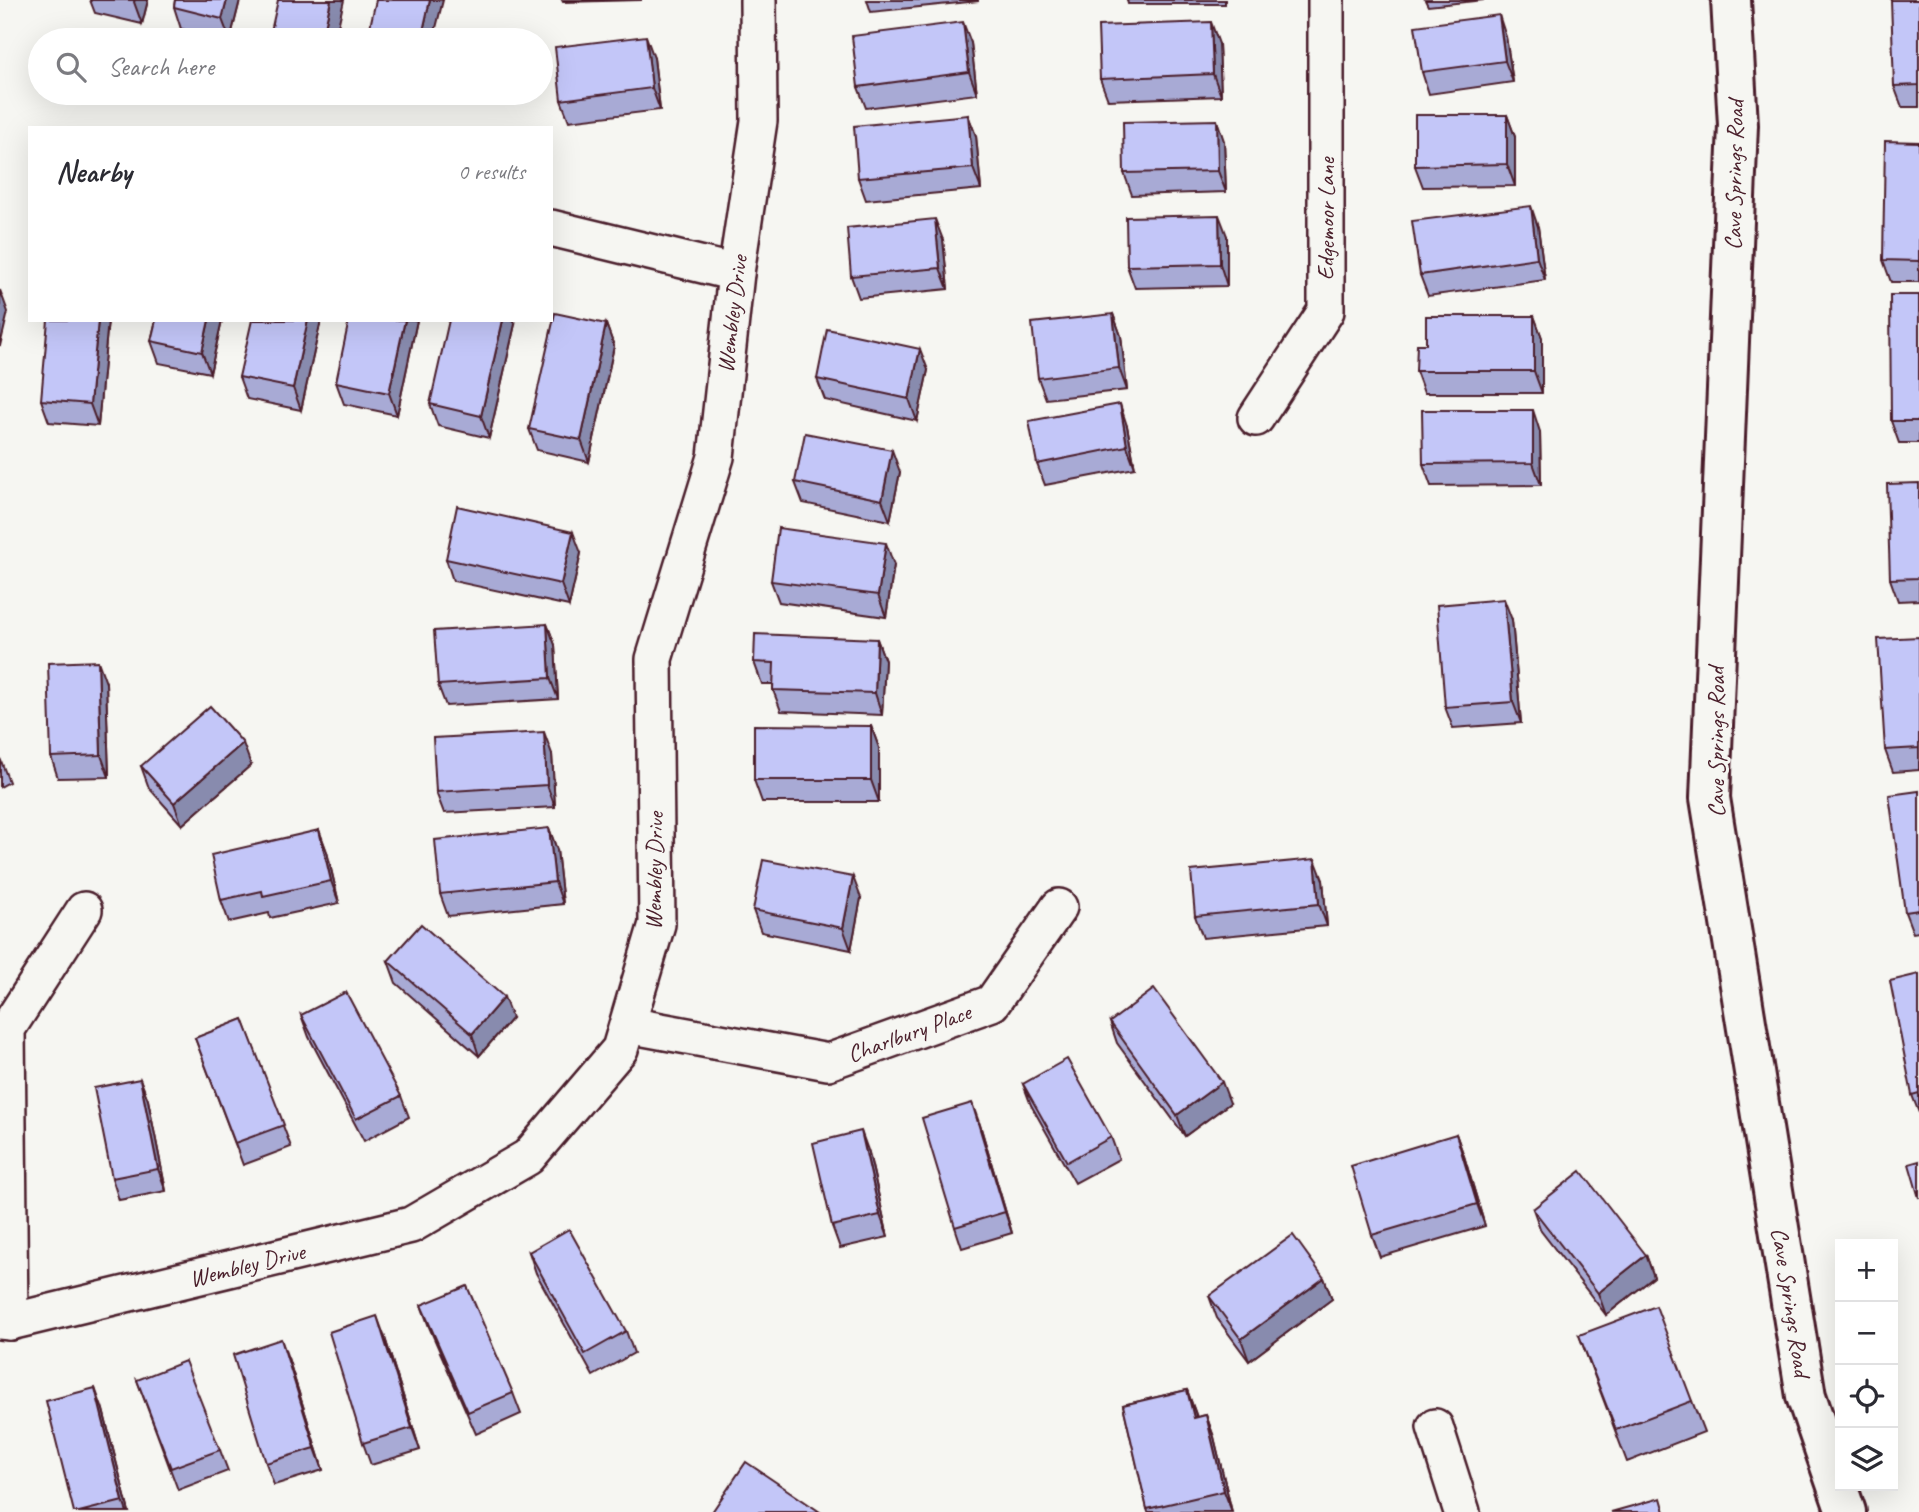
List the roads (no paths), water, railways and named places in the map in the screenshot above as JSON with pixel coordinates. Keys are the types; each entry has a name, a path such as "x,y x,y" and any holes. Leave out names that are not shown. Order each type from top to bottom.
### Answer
{"street":[{"name":"Wembley Drive","path":"5,1321 411,1225 528,1157 620,1049 657,924 654,659 716,457 736,273 759,121 758,0"},
{"name":"Edgemoor Lane","path":"1256,418 1326,311 1326,0"},
{"name":"Cave Springs Road","path":"1731,0 1738,125 1710,798 1806,1396 1846,1512"},
{"path":"553,228 736,273"},
{"name":"Charlbury Place","path":"628,1025 828,1062 992,1003 1059,908"},
{"path":"5,1321 6,1029 84,910"},
{"path":"1434,1427 1462,1512"}]}
